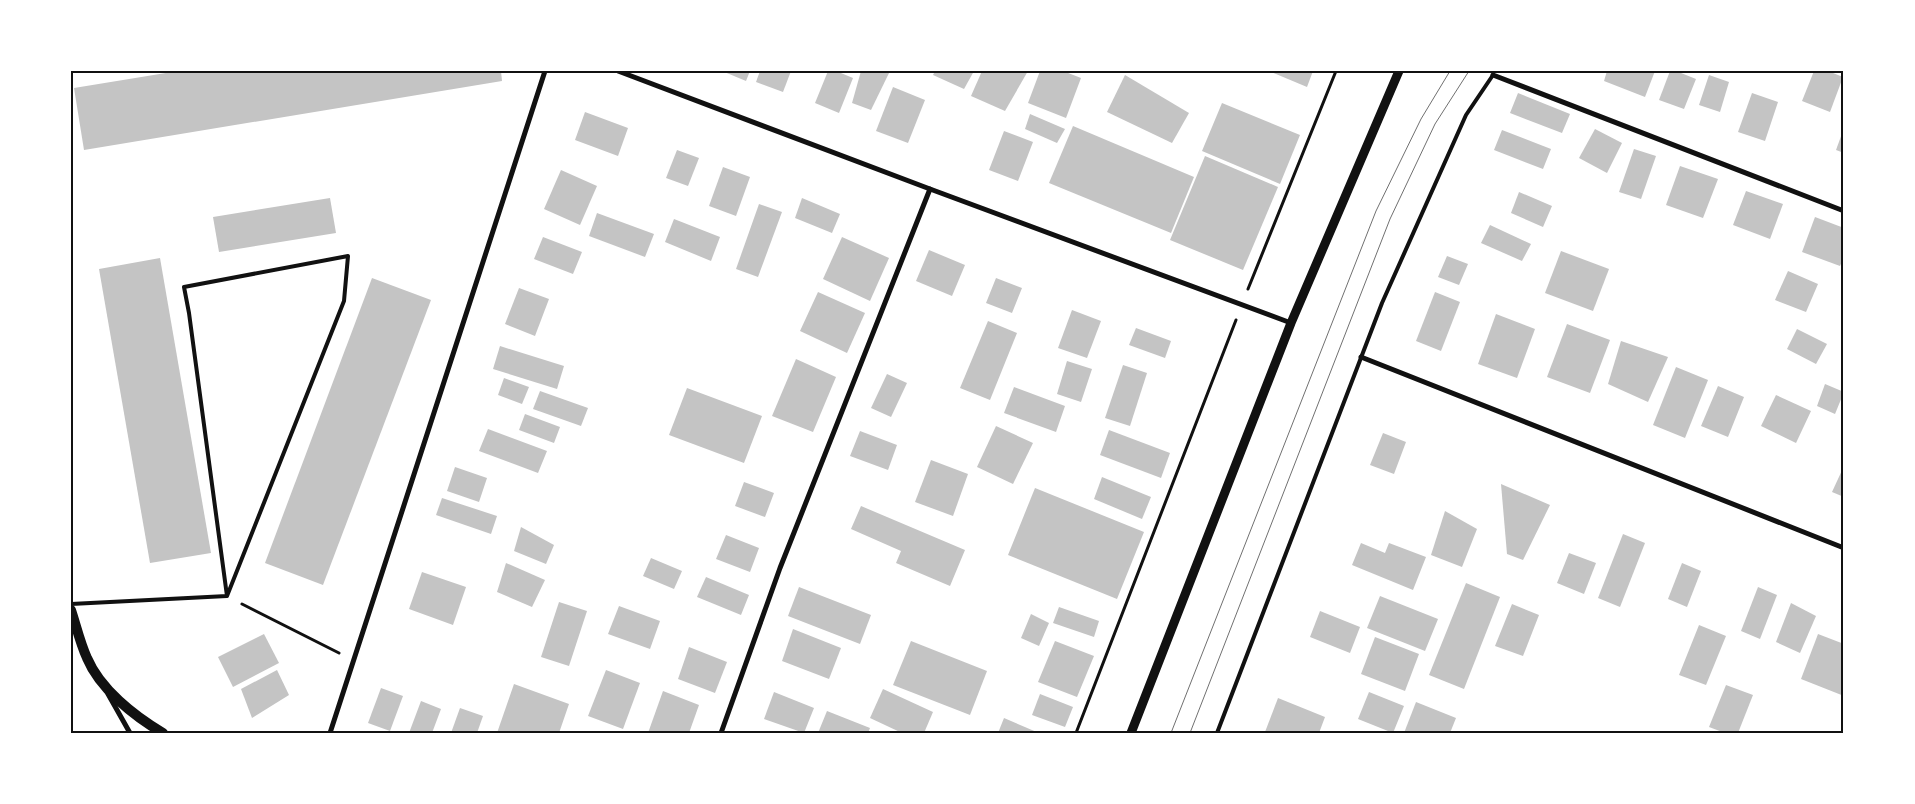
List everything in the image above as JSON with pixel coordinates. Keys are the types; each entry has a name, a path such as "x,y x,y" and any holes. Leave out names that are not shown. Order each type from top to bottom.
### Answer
{"main road":[{"path":"71,610 86,658 96,674 126,708 163,733"}],"street":[{"path":"330,733 545,71"},
{"path":"618,71 930,190 1291,323"},
{"path":"1131,733 1291,323 1399,71"},
{"path":"1493,75 1844,210"},
{"path":"721,733 780,568 930,190"},
{"path":"1361,357 1844,548"},
{"path":"96,674 130,733"}],"lane":[{"path":"1217,733 1382,304 1466,115 1493,75"},
{"path":"348,256 344,301 227,596 184,288 348,256"},
{"path":"71,604 227,596"}],"path":[{"path":"1076,733 1242,304 1336,71"},
{"path":"227,596 353,660"}],"building":[{"path":"178,71 501,71 502,81 84,150 74,88"},
{"path":"722,71 750,71 746,81"},
{"path":"760,71 791,71 783,92 756,82"},
{"path":"828,71 836,71 853,78 839,113 815,103"},
{"path":"861,71 890,71 871,110 852,103"},
{"path":"935,71 974,71 964,89 933,75"},
{"path":"982,71 1028,71 1005,111 971,96"},
{"path":"1040,71 1063,71 1081,78 1066,118 1028,103"},
{"path":"1269,71 1313,71 1307,87"},
{"path":"1607,71 1655,71 1645,97 1604,81"},
{"path":"1670,71 1676,71 1696,79 1684,109 1659,100"},
{"path":"1814,71 1828,71 1843,77 1830,112 1802,101"},
{"path":"1125,75 1189,113 1172,143 1107,112"},
{"path":"1709,75 1729,82 1720,112 1699,105"},
{"path":"893,87 925,100 908,143 876,131"},
{"path":"1518,93 1570,114 1562,133 1510,113"},
{"path":"1752,93 1778,102 1765,141 1738,132"},
{"path":"1222,103 1300,135 1280,184 1202,151"},
{"path":"585,112 628,128 618,156 575,140"},
{"path":"1030,114 1065,129 1057,143 1025,129"},
{"path":"1073,126 1194,177 1171,233 1049,183"},
{"path":"1844,128 1844,153 1836,150"},
{"path":"1595,129 1622,143 1607,173 1579,158"},
{"path":"1502,130 1551,149 1543,169 1494,150"},
{"path":"1004,131 1033,142 1018,181 989,170"},
{"path":"1634,149 1656,156 1641,199 1619,192"},
{"path":"677,150 699,158 688,186 666,178"},
{"path":"1205,156 1278,187 1243,270 1170,240"},
{"path":"1680,166 1718,179 1703,218 1666,205"},
{"path":"723,167 750,177 736,216 709,206"},
{"path":"561,170 597,186 580,225 544,209"},
{"path":"1746,191 1783,204 1770,239 1733,225"},
{"path":"1519,192 1552,206 1543,227 1511,213"},
{"path":"330,198 336,233 219,252 213,217"},
{"path":"802,198 840,214 832,233 795,218"},
{"path":"759,204 782,212 758,277 736,269"},
{"path":"597,213 654,234 645,257 589,236"},
{"path":"1815,217 1844,228 1844,257 1840,266 1802,252"},
{"path":"674,219 720,237 711,261 665,242"},
{"path":"1490,225 1531,244 1522,261 1481,243"},
{"path":"543,237 582,252 573,274 534,259"},
{"path":"842,237 889,258 870,301 823,279"},
{"path":"929,250 965,265 952,296 916,281"},
{"path":"1561,251 1609,269 1593,311 1545,293"},
{"path":"1447,256 1468,264 1459,285 1438,277"},
{"path":"160,258 211,553 150,563 99,269"},
{"path":"1788,271 1818,284 1806,312 1775,300"},
{"path":"372,278 431,300 323,585 265,563"},
{"path":"996,278 1022,288 1012,313 986,303"},
{"path":"519,288 549,299 535,336 505,324"},
{"path":"818,292 865,313 847,353 800,331"},
{"path":"1435,292 1460,302 1441,351 1416,341"},
{"path":"1072,310 1101,321 1087,358 1058,348"},
{"path":"1496,314 1535,329 1517,378 1478,364"},
{"path":"988,321 1017,333 990,400 960,388"},
{"path":"1567,324 1610,340 1590,393 1547,377"},
{"path":"1136,328 1171,341 1165,358 1129,345"},
{"path":"1797,329 1827,344 1816,364 1787,349"},
{"path":"1621,341 1668,357 1648,402 1608,384"},
{"path":"500,346 564,366 557,389 493,369"},
{"path":"796,359 836,377 813,432 772,416"},
{"path":"1067,361 1092,369 1081,402 1057,394"},
{"path":"1123,365 1147,373 1130,426 1105,418"},
{"path":"1676,367 1708,380 1685,438 1653,425"},
{"path":"887,374 907,383 891,417 871,408"},
{"path":"504,378 529,387 522,404 498,395"},
{"path":"1825,384 1844,392 1835,414 1817,406"},
{"path":"1718,386 1744,397 1728,437 1701,426"},
{"path":"1014,387 1065,406 1056,432 1004,413"},
{"path":"687,388 762,416 744,463 669,435"},
{"path":"540,391 588,408 581,426 533,409"},
{"path":"1776,395 1811,411 1796,443 1761,426"},
{"path":"525,414 560,427 554,443 519,430"},
{"path":"996,426 1033,443 1013,484 977,467"},
{"path":"488,429 547,451 538,473 479,451"},
{"path":"1109,430 1170,453 1161,478 1100,455"},
{"path":"860,431 897,445 888,470 850,456"},
{"path":"1383,433 1406,442 1394,474 1370,465"},
{"path":"931,460 968,474 953,516 915,502"},
{"path":"1844,466 1844,497 1832,492"},
{"path":"455,467 487,478 479,502 447,491"},
{"path":"1102,477 1151,497 1142,519 1094,499"},
{"path":"744,482 774,493 765,517 735,506"},
{"path":"1501,484 1550,505 1523,560 1507,554"},
{"path":"1035,488 1144,532 1117,599 1008,555"},
{"path":"442,498 497,516 491,534 436,515"},
{"path":"861,506 965,550 950,586 896,563 901,551 851,529"},
{"path":"1445,511 1477,529 1462,567 1431,555"},
{"path":"521,527 554,545 546,564 514,551"},
{"path":"1623,534 1645,543 1620,607 1598,598"},
{"path":"726,535 759,548 750,572 716,559"},
{"path":"1361,543 1385,553 1389,543 1426,557 1413,590 1352,565"},
{"path":"1569,553 1596,563 1584,594 1557,583"},
{"path":"651,558 682,571 674,589 643,576"},
{"path":"506,563 545,580 532,607 497,592"},
{"path":"1682,563 1701,571 1687,607 1668,599"},
{"path":"422,572 466,587 453,625 409,609"},
{"path":"706,577 749,595 741,615 697,597"},
{"path":"1466,583 1500,597 1464,689 1429,675"},
{"path":"799,587 871,615 860,644 788,616"},
{"path":"1758,587 1777,595 1760,639 1741,631"},
{"path":"1380,596 1438,619 1425,651 1367,628"},
{"path":"559,602 587,611 569,666 541,657"},
{"path":"1791,603 1816,616 1800,653 1776,642"},
{"path":"1512,604 1539,615 1523,656 1495,646"},
{"path":"619,606 660,621 650,649 608,634"},
{"path":"1059,607 1099,621 1094,637 1053,623"},
{"path":"1320,611 1360,627 1350,653 1310,637"},
{"path":"1031,614 1049,623 1039,646 1021,638"},
{"path":"1699,625 1726,636 1706,685 1679,675"},
{"path":"793,629 841,648 829,679 782,661"},
{"path":"264,634 279,663 233,687 218,657"},
{"path":"1818,634 1844,644 1844,696 1801,679"},
{"path":"1375,637 1419,654 1405,691 1361,674"},
{"path":"911,641 987,671 970,715 893,685"},
{"path":"1055,641 1094,656 1077,697 1038,682"},
{"path":"689,647 727,662 715,693 678,679"},
{"path":"277,670 289,695 252,718 241,689"},
{"path":"606,670 640,683 623,729 588,716"},
{"path":"514,684 569,704 559,733 497,733"},
{"path":"1726,685 1753,695 1738,733 1725,733 1709,727"},
{"path":"381,688 403,696 390,731 368,723"},
{"path":"883,689 933,712 924,733 902,733 870,718"},
{"path":"663,691 699,705 689,733 648,733"},
{"path":"774,692 814,708 804,733 764,719"},
{"path":"1369,692 1404,706 1393,733 1358,719"},
{"path":"1040,694 1073,707 1065,727 1032,715"},
{"path":"1278,698 1325,717 1319,733 1265,732"},
{"path":"421,701 441,709 432,733 409,733"},
{"path":"1416,702 1456,718 1450,733 1404,733"},
{"path":"460,708 483,716 477,733 451,733"},
{"path":"827,711 870,728 868,733 818,733"},
{"path":"1004,718 1039,733 998,733"}],"tram line":[{"path":"1171,733 1376,211 1421,119 1450,71"},
{"path":"1190,733 1390,219 1435,124 1469,71"}]}
